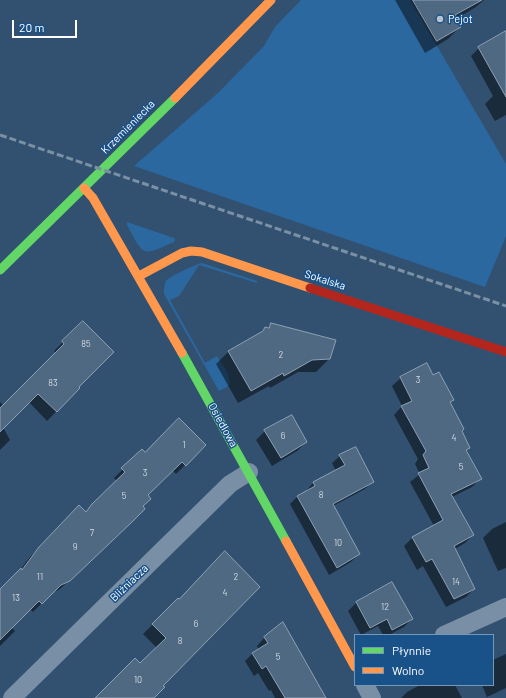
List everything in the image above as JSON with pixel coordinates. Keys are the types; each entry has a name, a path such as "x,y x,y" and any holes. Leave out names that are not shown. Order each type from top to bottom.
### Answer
{"street":[{"name":"Krzemieniecka","path":"0,270 139,134 271,0"},
{"name":"Osiedlowa","path":"84,188 93,198 139,276 250,472 354,664"},
{"name":"Sokalska","path":"139,276 182,253 191,251 202,252 506,352"},
{"name":"Bliźniacza","path":"12,698 230,484 250,472"},
{"path":"446,634 506,607"},
{"path":"366,686 372,698"}],"shaded area":[{"path":"301,0 410,0 506,164 506,236 485,287 134,166 218,93 264,46 275,27"},
{"path":"127,222 174,238 175,240 174,242 155,250 144,251 137,243 127,225"},
{"path":"202,263 257,281 257,283 199,265 179,296 170,300 205,363 217,356 226,371 229,379 228,386 219,391 164,294 165,284 168,279"}],"building":[{"name":"Pejot","path":"413,0 482,0 455,15 461,27 437,41"},
{"path":"506,31 506,97 478,47"},
{"path":"83,321 114,352 79,387 80,388 57,412 38,394 0,432 0,408 64,344 62,341"},
{"path":"271,323 336,340 330,359 312,360 284,376 283,373 251,391 228,351 263,331 265,327 269,328"},
{"path":"427,363 433,375 439,372 454,400 450,402 464,429 462,431 470,448 466,450 482,479 451,494 474,535 454,546 475,589 454,599 432,559 426,562 412,537 443,520 418,473 429,468 423,455 426,451 401,406 412,401 400,377"},
{"path":"292,415 307,442 281,458 264,430"},
{"path":"179,418 206,445 186,466 182,462 148,495 151,499 143,506 145,509 70,581 61,585 42,604 39,601 0,640 0,589 21,568 22,570 39,547 79,505 86,512 92,504 125,472 121,468 142,449 145,452"},
{"path":"356,447 374,482 333,504 360,554 337,568 297,496 315,486 313,482 345,465 339,455"},
{"path":"225,551 260,587 163,686 165,687 154,698 95,698 135,658 140,663 166,638 152,624 178,598 179,599"},
{"path":"392,582 413,619 392,630 387,619 370,628 356,602"},
{"path":"283,622 326,698 285,698 266,666 262,669 252,653 268,643 264,637"}],"railway":[{"path":"0,135 506,306"}],"traffic: fast":[{"path":"0,270 175,98"},
{"path":"182,353 286,541"}],"traffic: slow":[{"path":"175,98 271,0"},
{"path":"84,188 93,198 182,353"},
{"path":"139,276 182,253 191,251 202,252 310,288"},
{"path":"286,541 354,665"}],"traffic: jam":[{"path":"310,288 506,352"}],"place":[{"name":"Pejot","path":"440,19"}]}
